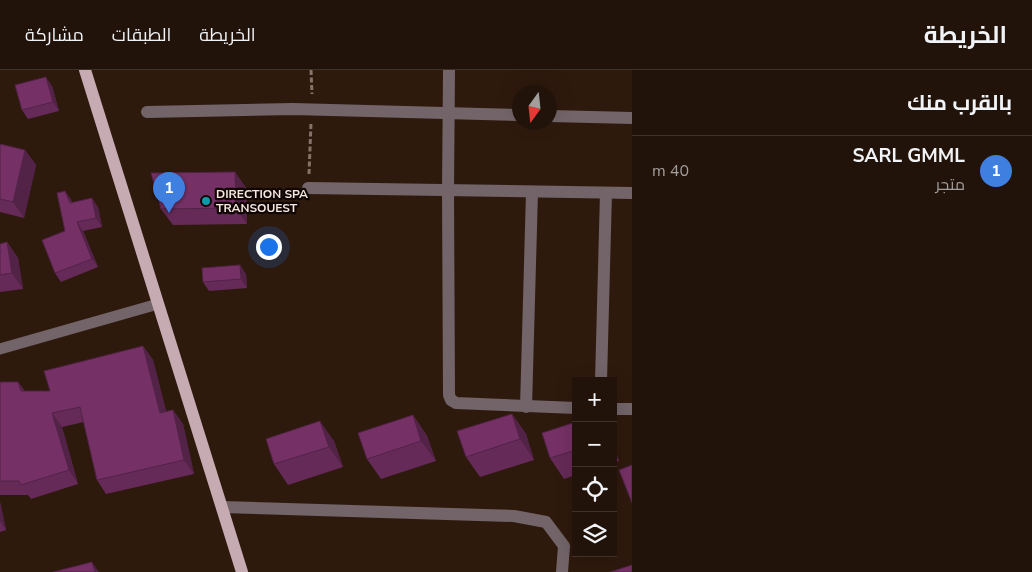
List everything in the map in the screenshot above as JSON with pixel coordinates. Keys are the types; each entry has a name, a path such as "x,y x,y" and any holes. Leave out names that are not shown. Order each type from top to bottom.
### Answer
{"main road":[{"path":"85,70 242,572"}],"street":[{"path":"449,70 449,395 451,400 456,403 572,408"},
{"path":"147,112 312,110 512,116"},
{"path":"557,116 632,118"},
{"path":"308,188 632,193"},
{"path":"526,407 532,192"},
{"path":"602,377 606,193"},
{"path":"617,409 632,409"},
{"path":"222,507 514,516 546,522 564,546 562,572"}],"lane":[{"path":"0,349 158,304"}],"path":[{"path":"308,188 312,70"}],"building":[{"path":"46,77 53,102 22,110 15,85"},
{"path":"0,144 25,150 13,202 0,199"},
{"path":"235,172 236,208 161,209 151,173"},
{"path":"65,191 70,203 92,198 96,218 77,222 92,259 55,273 42,240 65,231 57,193"},
{"path":"7,242 12,273 0,275 0,244"},
{"path":"240,265 241,279 203,282 202,268"},
{"path":"143,346 160,413 173,410 184,460 97,480 80,407 52,413 69,470 21,485 19,481 0,481 0,382 18,382 21,391 50,391 44,371"},
{"path":"512,414 520,439 466,457 457,431"},
{"path":"413,415 421,441 367,459 358,433"},
{"path":"320,421 329,447 274,464 266,439"},
{"path":"572,423 572,451 550,458 542,433"},
{"path":"632,465 632,503 619,470"},
{"path":"92,562 95,572 53,572"},
{"path":"632,565 632,572 610,572"}],"place":[{"name":"DIRECTION SPA TRANSOUEST","path":"206,201"},
{"name":"SARL GMML","path":"169,213"}]}
